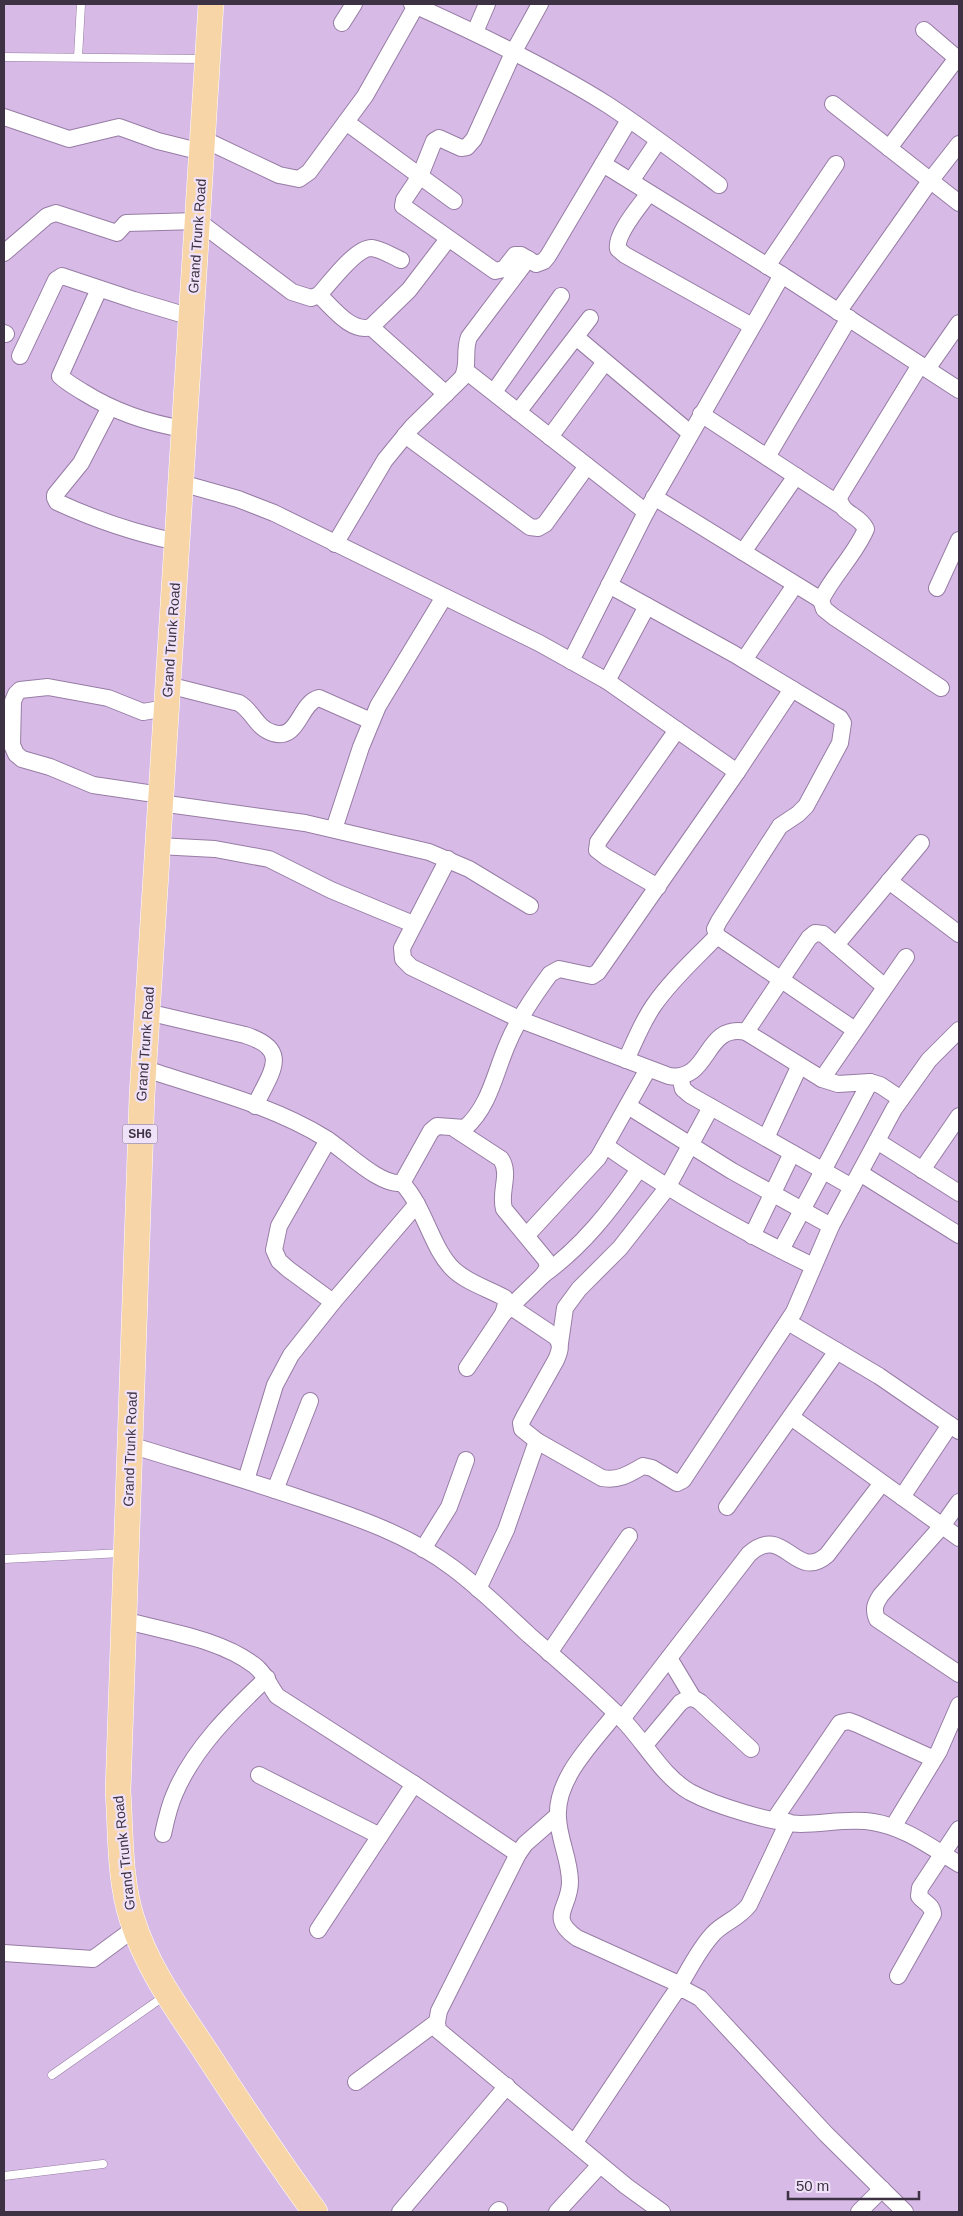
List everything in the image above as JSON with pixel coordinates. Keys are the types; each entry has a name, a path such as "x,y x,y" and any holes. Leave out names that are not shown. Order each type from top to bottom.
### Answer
{"main road":[{"name":"Grand Trunk Road","path":"211,4 143,1068 118,1791 124,1883 131,1918 143,1948 168,1994 273,2155 315,2212"}],"street":[{"path":"342,23 354,4"},
{"path":"4,117 68,139 119,127 158,141 202,145 278,175 299,179 309,172 346,122 384,63 415,4 475,32 558,76 628,120 719,185"},
{"path":"475,32 487,4"},
{"path":"540,4 513,53 474,139 467,146 461,148 439,138 430,148 420,176 404,200 403,206 496,271 504,269 515,255 521,255 536,264 544,261 628,120"},
{"path":"889,148 958,59 924,30"},
{"path":"833,104 959,203"},
{"path":"346,122 454,201"},
{"path":"631,181 658,141"},
{"path":"767,457 843,315 930,181 959,144"},
{"path":"602,164 782,275 959,390"},
{"path":"767,266 836,164"},
{"path":"649,193 621,233 617,242 618,249 625,255 752,326"},
{"path":"4,253 47,216 56,213 117,232 126,223 198,221 292,292 311,298 319,295 356,255 363,250 372,248 401,260"},
{"path":"319,295 356,328 371,328 409,290 448,239"},
{"path":"335,544 385,460 405,435 466,371 465,347 469,337 528,259"},
{"path":"571,661 650,505 782,275"},
{"path":"20,356 59,277 65,276 191,317"},
{"path":"100,288 60,374 63,379 110,407 142,421 184,429"},
{"path":"494,392 561,296"},
{"path":"518,412 590,318"},
{"path":"840,505 839,497 843,489 924,367 959,323"},
{"path":"371,328 446,394"},
{"path":"576,337 690,433"},
{"path":"550,437 605,362"},
{"path":"466,371 586,466 650,505 743,552 821,600 824,609 834,617 940,688"},
{"path":"110,407 81,463 55,495 55,498 57,502 129,531 177,542"},
{"path":"701,414 840,505 846,512 863,523 866,529 862,539 821,600"},
{"path":"405,435 530,527 538,528 545,524 586,466"},
{"path":"743,552 796,476"},
{"path":"181,483 256,505 539,643 607,681 737,772"},
{"path":"936,588 959,540"},
{"path":"609,585 744,660 840,718 843,723 840,743 806,806 780,826 715,929 718,936 780,981 855,1030"},
{"path":"744,660 795,585"},
{"path":"334,830 371,721 388,687 444,597"},
{"path":"607,681 648,606"},
{"path":"371,721 319,698 312,700 306,707 294,729 284,734 274,734 258,724 247,707 239,703 167,696 143,712 108,698 48,687 20,690 16,694 13,701 12,746 16,754 22,759 50,767 93,785 161,799 277,818 429,852 469,868 530,906"},
{"path":"402,1183 431,1131 437,1126 465,1128 473,1121 483,1106 508,1042 550,974 559,969 592,976 598,972 737,772 792,689"},
{"path":"658,887 606,857 598,850 598,842 677,730"},
{"path":"836,945 921,843"},
{"path":"158,846 215,850 269,859 331,890 413,924"},
{"path":"448,859 402,948 403,959 411,967 521,1020 648,1069 680,1078 691,1073 720,1037 727,1032 736,1030 746,1032 822,1079 838,1084 870,1082 880,1085 901,1099"},
{"path":"889,881 959,934"},
{"path":"746,1032 809,938 815,933 823,934 886,987"},
{"path":"626,1060 642,1024 654,1005 718,936"},
{"path":"822,1079 906,957"},
{"path":"147,1012 245,1035 259,1040 268,1046 274,1054 274,1065 255,1106"},
{"path":"711,1107 667,1188 620,1248 572,1298 565,1308 560,1351 522,1424 522,1429 537,1441 602,1478 613,1480 644,1466 652,1468 677,1483 683,1480 800,1302 813,1266 831,1226 901,1099 929,1060 956,1039"},
{"path":"766,1138 800,1067"},
{"path":"143,1068 255,1106 298,1123 328,1140 389,1183 402,1183 413,1195 445,1260 454,1270 505,1298 507,1311"},
{"path":"527,1235 586,1173 606,1146 648,1069"},
{"path":"680,1078 683,1089 792,1153 823,1170 856,1180 959,1235"},
{"path":"781,1250 870,1082"},
{"path":"628,1106 772,1194 831,1226"},
{"path":"922,1170 959,1116"},
{"path":"455,1128 501,1159 505,1167 502,1201 504,1209 546,1260 548,1267 543,1275"},
{"path":"328,1140 279,1226 274,1250 279,1261 288,1269 333,1302"},
{"path":"877,1141 959,1193"},
{"path":"606,1146 667,1188 752,1236 813,1266"},
{"path":"752,1236 792,1153"},
{"path":"467,1368 507,1311 543,1275 562,1261 592,1232 617,1201 639,1169"},
{"path":"246,1480 282,1370 303,1338 417,1204"},
{"path":"507,1311 556,1337 560,1343"},
{"path":"788,1322 910,1396 955,1428 902,1497"},
{"path":"727,1507 837,1350"},
{"path":"275,1490 310,1401"},
{"path":"790,1417 959,1538"},
{"path":"478,1589 506,1530 537,1441"},
{"path":"130,1445 246,1480 349,1515 386,1530 423,1549 452,1568 478,1589 619,1716 646,1745 675,1782 706,1800 781,1821 857,1821 873,1822 893,1827 959,1864"},
{"path":"423,1549 452,1501 466,1460"},
{"path":"882,1483 827,1555 820,1561 811,1563 801,1560 767,1543 758,1546 749,1554 668,1658 572,1771 564,1786 557,1816 570,1871 570,1884 561,1914 561,1923 567,1932 700,1998 826,2134 905,2212"},
{"path":"959,1502 942,1526 881,1595 875,1604 874,1611 877,1619 959,1674"},
{"path":"549,1653 629,1536"},
{"path":"124,1620 218,1647 255,1666 266,1678 277,1696 414,1784 518,1854"},
{"path":"668,1658 693,1698 700,1702 751,1749"},
{"path":"163,1834 176,1791 200,1752 230,1712 266,1678"},
{"path":"646,1745 680,1702 687,1698 693,1698"},
{"path":"893,1827 934,1759 959,1705"},
{"path":"575,2142 679,1988 712,1935 720,1927 740,1916 749,1905 781,1821 840,1723 849,1721 857,1724 934,1759"},
{"path":"259,1775 380,1836"},
{"path":"318,1930 414,1784"},
{"path":"557,1816 525,1844 518,1854 439,2011 438,2030 575,2142 600,2165 662,2212"},
{"path":"898,1976 933,1914 929,1904 919,1896 920,1888 944,1855 959,1829"},
{"path":"4,1953 93,1959 135,1928"},
{"path":"356,2082 437,2022"},
{"path":"400,2212 507,2086"},
{"path":"557,2212 600,2165"},
{"path":"859,2212 882,2189"}],"lane":[{"path":"78,57 81,4"},
{"path":"4,56 208,59"},
{"path":"4,1559 126,1553"},
{"path":"52,2075 168,1994"},
{"path":"4,2176 104,2164"}]}
